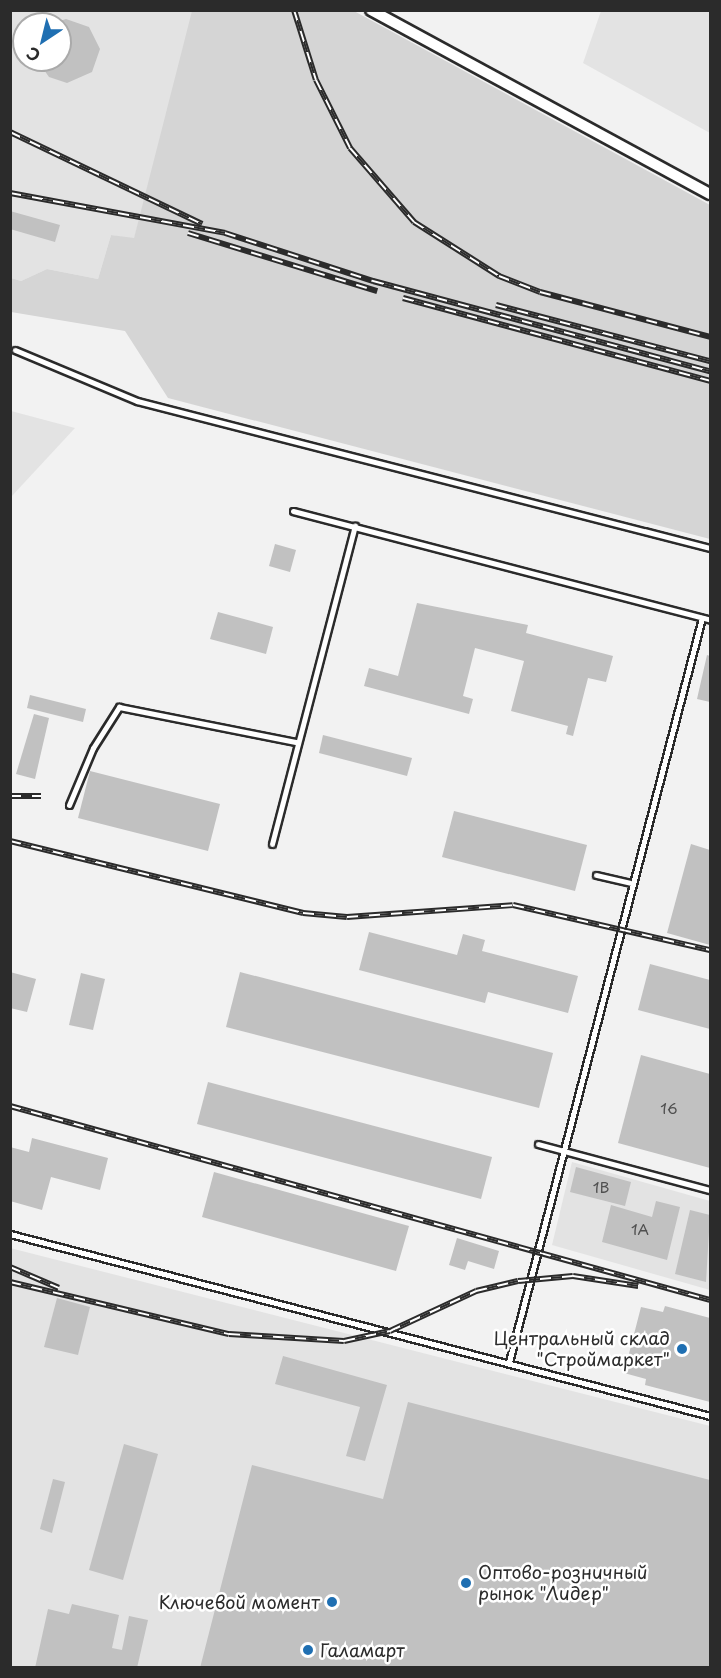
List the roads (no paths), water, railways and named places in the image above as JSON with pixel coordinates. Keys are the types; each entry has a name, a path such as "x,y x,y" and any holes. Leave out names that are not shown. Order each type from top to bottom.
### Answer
{"street":[{"path":"370,10 711,194"}],"lane":[{"path":"15,350 137,401 711,548"},
{"path":"293,510 711,620"},
{"path":"272,844 296,742 354,526"},
{"path":"509,1362 560,1151 702,618"},
{"path":"69,805 93,748 119,707 296,742"},
{"path":"596,875 630,883"},
{"path":"538,1144 711,1190"},
{"path":"10,1234 711,1416"}],"railway":[{"path":"294,10 316,80 350,148 414,222 499,276 540,292 710,337"},
{"path":"10,132 202,224"},
{"path":"10,193 225,233 373,281 710,371"},
{"path":"188,233 377,291"},
{"path":"403,298 710,381"},
{"path":"496,305 710,361"},
{"path":"10,796 41,796"},
{"path":"10,841 303,913 347,917 513,905 710,950"},
{"path":"10,1106 710,1300"},
{"path":"10,1267 59,1288"},
{"path":"10,1282 229,1334 344,1341 390,1331 476,1291 518,1281 573,1276 638,1286"}],"place":[{"name":"Центральный склад \"Строймаркет\"","path":"682,1349"},
{"name":"Оптово-розничный рынок \"Лидер\"","path":"466,1583"},
{"name":"Ключевой момент","path":"332,1602"},
{"name":"Галамарт","path":"308,1650"}]}
